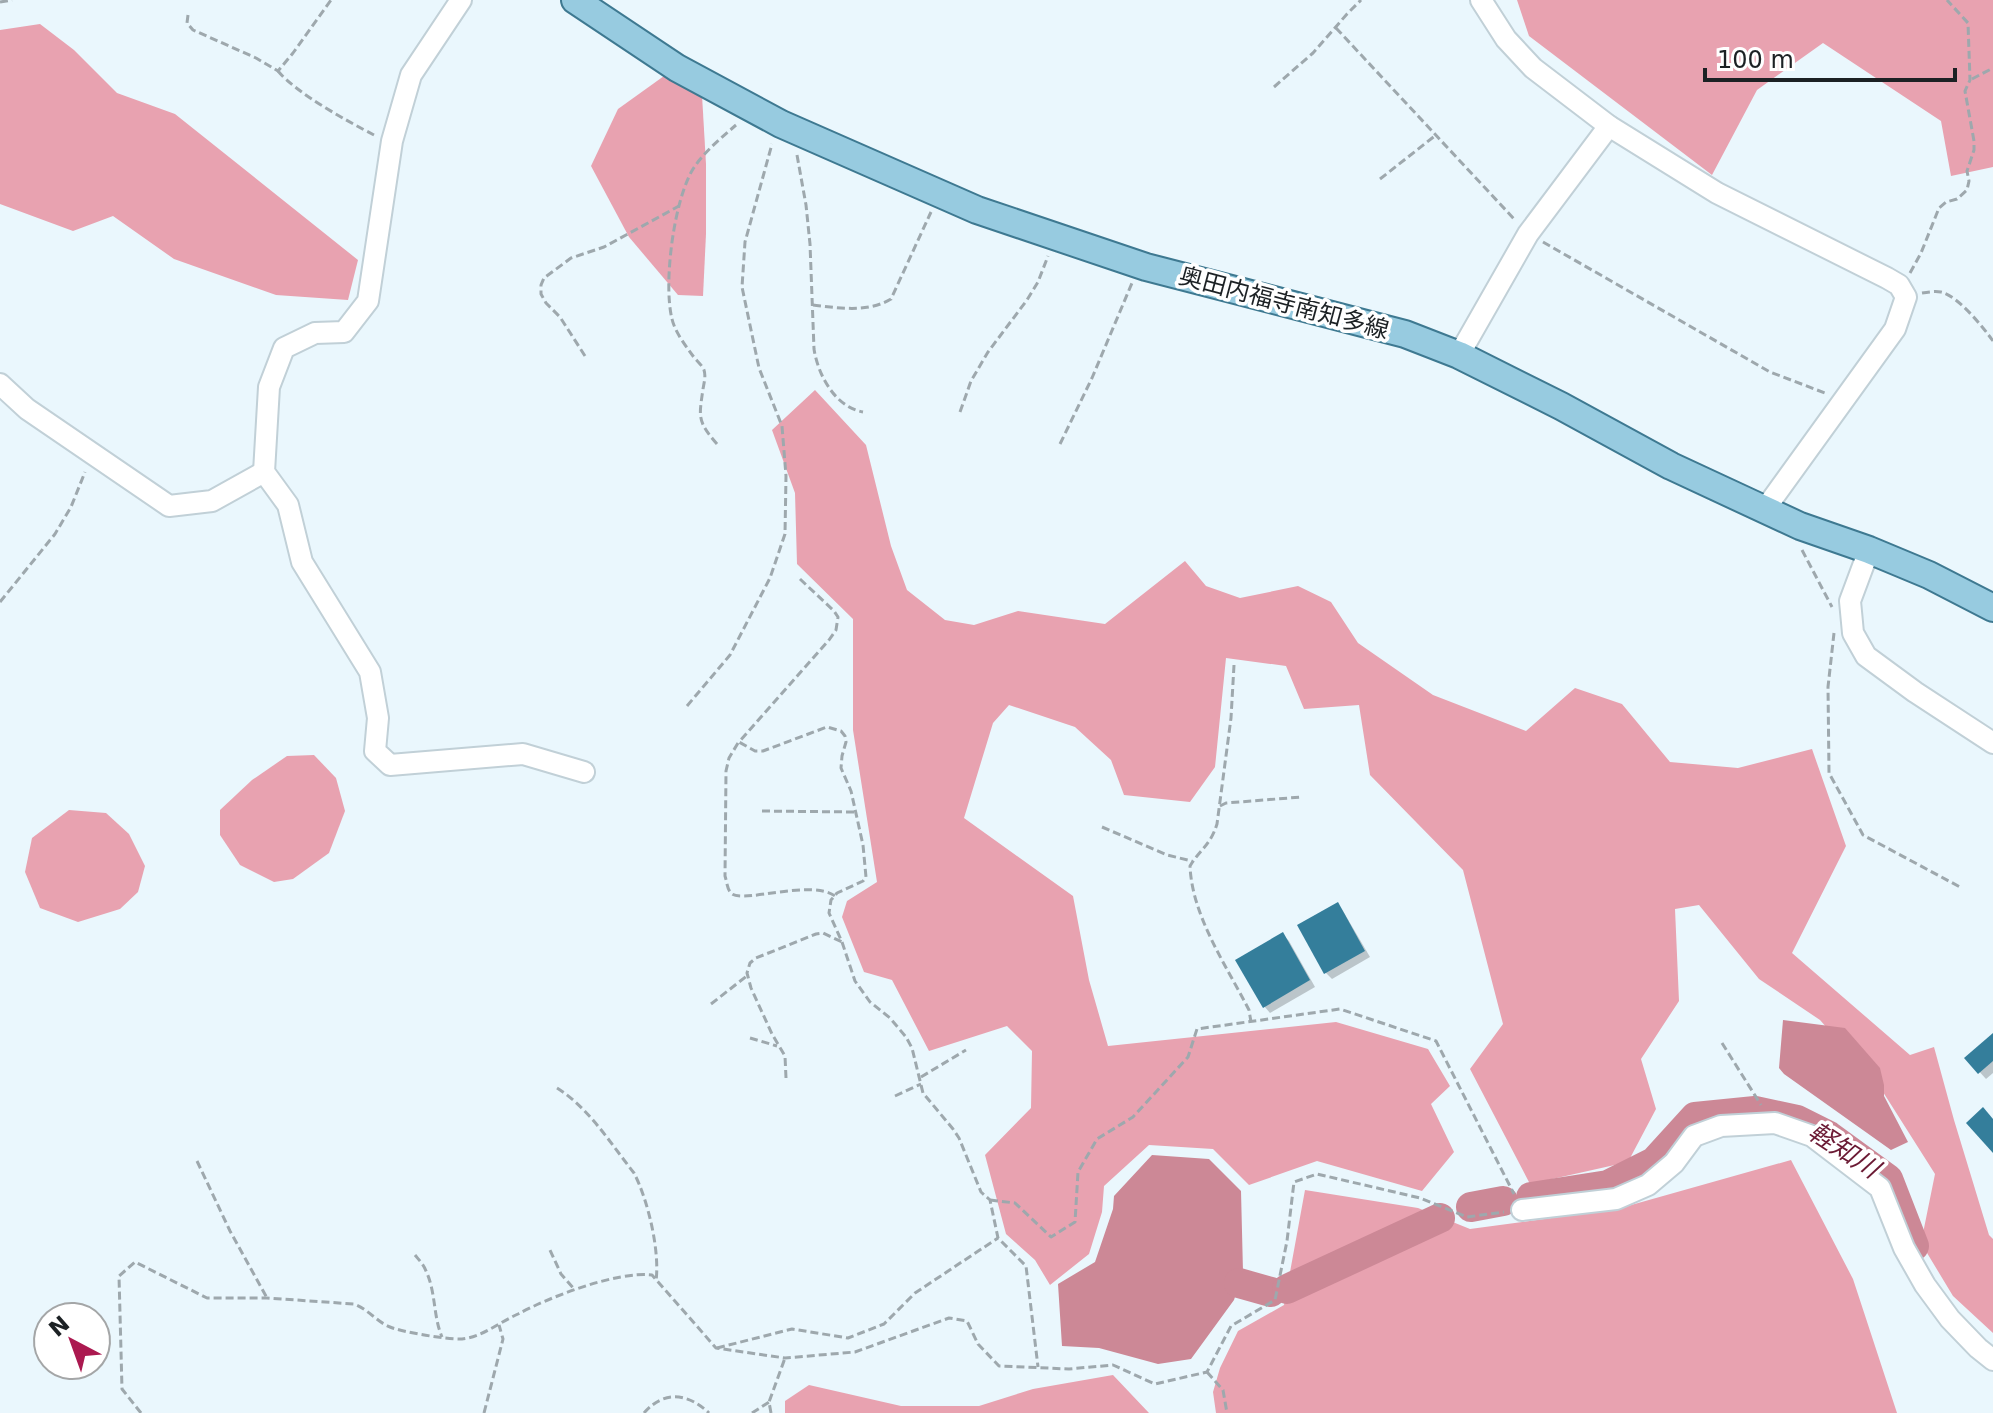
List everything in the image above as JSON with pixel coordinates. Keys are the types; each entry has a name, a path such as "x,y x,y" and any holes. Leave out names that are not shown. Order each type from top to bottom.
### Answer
{"main road":[{"name":"奥田内福寺南知多線","path":"575,0 677,68 747,106 792,129 977,210 1139,265 1392,330 1459,355 1671,466 1800,526 1929,575 1993,608"}],"street":[{"path":"461,0 411,75 392,141 368,301 344,332 315,333 284,348 269,387 264,472 288,505 302,562 370,672 378,718 375,751 390,765 523,754 584,772"},
{"path":"1481,0 1506,39 1533,68 1609,126 1717,193 1887,278 1903,291 1895,329 1765,509"},
{"path":"1459,355 1528,234 1609,126"},
{"path":"0,384 27,409 169,506 212,501 264,472"},
{"path":"1869,550 1850,601 1853,633 1866,656 1993,743"},
{"path":"1522,1210 1616,1199 1648,1185 1674,1163 1694,1136 1721,1126 1775,1123 1812,1136 1880,1188 1904,1248 1925,1285 1950,1319 1993,1360"}],"path":[{"path":"0,2 12,0"},
{"path":"278,71 331,0"},
{"path":"1274,87 1313,53 1361,0"},
{"path":"1947,0 1968,23 1970,80 1965,91 1974,150 1967,171 1967,190 1939,208 1903,291 1945,292 1973,317 1993,341"},
{"path":"188,15 187,23 193,30 256,58 324,106 392,141"},
{"path":"1336,28 1528,234 1770,372 1844,400"},
{"path":"1970,80 1993,68"},
{"path":"717,444 700,419 704,370 685,346 672,321 670,259 679,206 693,168 739,122 747,106"},
{"path":"687,706 730,655 770,578 785,534 786,476 782,426 759,368 742,287 745,242 772,142 792,129 806,205 816,366 834,393 855,410 863,412"},
{"path":"1380,179 1436,135"},
{"path":"813,305 859,309 891,299 940,194"},
{"path":"585,356 541,294 544,278 571,258 612,243 679,206"},
{"path":"960,412 971,381 988,352 1038,282 1056,237"},
{"path":"1060,444 1092,378 1139,265"},
{"path":"0,602 55,534 71,507 94,454"},
{"path":"1800,526 1802,549 1836,615"},
{"path":"800,579 834,611 838,617 836,630 739,742 729,758 726,771 725,876 728,888 738,896 773,891 823,890 835,896"},
{"path":"1835,630 1828,687 1829,773 1863,835 1960,887"},
{"path":"1234,665 1231,718 1217,824 1212,840 1190,866 1193,896 1206,928 1249,1010 1251,1022"},
{"path":"141,1413 122,1389 119,1276 135,1262 207,1298 267,1298 354,1304 390,1327 462,1339 473,1337 526,1309 575,1290 619,1278 652,1275 716,1348 785,1358 855,1352 949,1318 967,1321 978,1344 999,1366 1069,1369 1113,1365 1155,1384 1207,1372 1231,1326 1275,1300 1287,1241 1294,1182 1317,1174 1420,1198 1467,1217 1522,1210 1436,1041 1340,1009 1197,1029 1188,1057 1143,1107 1133,1117 1097,1139 1078,1172 1075,1222 1051,1237 1015,1203 990,1200 981,1192 959,1138 923,1093 912,1048 906,1037 890,1018 870,1002 855,981 829,913 831,900 835,896 866,877 863,845 851,791 841,768 845,736 841,731 827,727 763,751 755,751 739,742"},
{"path":"1220,806 1302,797"},
{"path":"762,811 855,812"},
{"path":"1102,827 1167,855 1193,861"},
{"path":"786,1078 785,1056 751,988 748,975 750,963 816,934 830,935 842,942"},
{"path":"711,1004 748,975"},
{"path":"750,1038 780,1047"},
{"path":"1722,1043 1769,1118 1769,1124"},
{"path":"920,1078 966,1050"},
{"path":"895,1096 921,1084"},
{"path":"557,1088 581,1106 640,1184 650,1220 656,1281"},
{"path":"197,1161 230,1231 267,1298"},
{"path":"990,1200 998,1238 1026,1266 1038,1367"},
{"path":"716,1348 792,1329 848,1338 884,1324 915,1293 998,1238"},
{"path":"550,1250 561,1274 575,1290"},
{"path":"415,1255 426,1269 443,1338"},
{"path":"484,1413 503,1339 499,1325"},
{"path":"771,1413 769,1402 785,1358"},
{"path":"1207,1372 1223,1390 1227,1413"},
{"path":"644,1413 653,1404 675,1397 689,1398 709,1413"},
{"path":"752,1413 769,1402"}],"shaded area":[{"path":"1517,0 1993,0 1993,167 1951,176 1941,121 1823,43 1757,90 1712,175 1529,36"},
{"path":"40,24 74,50 117,93 175,114 358,260 348,300 276,295 174,259 113,216 73,231 0,204 0,30"},
{"path":"664,76 688,78 702,95 706,164 703,296 678,295 629,237 591,166 618,109"},
{"path":"815,390 866,445 891,546 907,590 945,620 974,625 1018,611 1105,624 1185,561 1206,586 1240,598 1298,586 1331,602 1358,643 1433,695 1526,731 1575,688 1622,704 1670,762 1738,768 1812,749 1846,846 1792,953 1910,1055 1934,1047 1989,1235 1993,1239 1993,1333 1953,1296 1921,1243 1935,1174 1883,1092 1820,1020 1759,979 1699,905 1675,909 1679,1001 1641,1059 1656,1109 1628,1162 1530,1184 1470,1069 1503,1024 1463,870 1370,775 1359,705 1304,709 1286,666 1226,658 1215,767 1190,802 1124,795 1111,760 1075,727 1009,705 993,723 964,818 1073,896 1089,980 1108,1046 1336,1022 1428,1049 1450,1086 1431,1104 1454,1152 1422,1191 1317,1161 1249,1185 1213,1149 1149,1145 1104,1186 1102,1212 1089,1254 1050,1285 1035,1260 1006,1234 985,1155 1031,1108 1032,1051 1007,1026 929,1051 892,980 864,972 842,917 847,901 877,882 853,730 853,619 797,564 795,493 772,430"},
{"path":"314,755 336,778 345,811 329,853 293,879 274,882 240,865 220,835 220,810 252,780 287,756"},
{"path":"69,810 106,813 129,834 145,866 138,892 120,909 78,922 40,908 25,872 32,838"},
{"path":"1783,1020 1845,1028 1880,1068 1884,1096 1908,1142 1891,1150 1784,1074 1779,1068"},
{"path":"1152,1155 1209,1159 1241,1191 1243,1272 1234,1300 1191,1359 1158,1364 1099,1348 1062,1346 1058,1284 1095,1262 1113,1209 1114,1196"},
{"path":"1791,1160 1853,1279 1897,1413 1216,1413 1213,1392 1220,1368 1238,1331 1284,1305 1305,1190 1418,1208 1470,1229 1617,1209"},
{"path":"1113,1375 1149,1413 785,1413 785,1401 809,1385 901,1406 979,1406 1033,1389"}],"building":[{"path":"1338,902 1365,951 1324,974 1297,925"},
{"path":"1283,932 1310,980 1263,1008 1235,960"},
{"path":"1993,1033 1993,1061 1978,1074 1964,1058"},
{"path":"1983,1107 1993,1119 1993,1153 1966,1123"}],"waterway":[{"name":"軽知川","path":"1531,1197 1608,1185 1654,1162 1695,1117 1755,1111 1797,1120 1829,1136 1888,1179 1914,1246"},
{"name":"軽知川","path":"1471,1207 1503,1201"},
{"name":"軽知川","path":"1287,1289 1440,1218"},
{"name":"軽知川","path":"1239,1283 1271,1292"}]}
